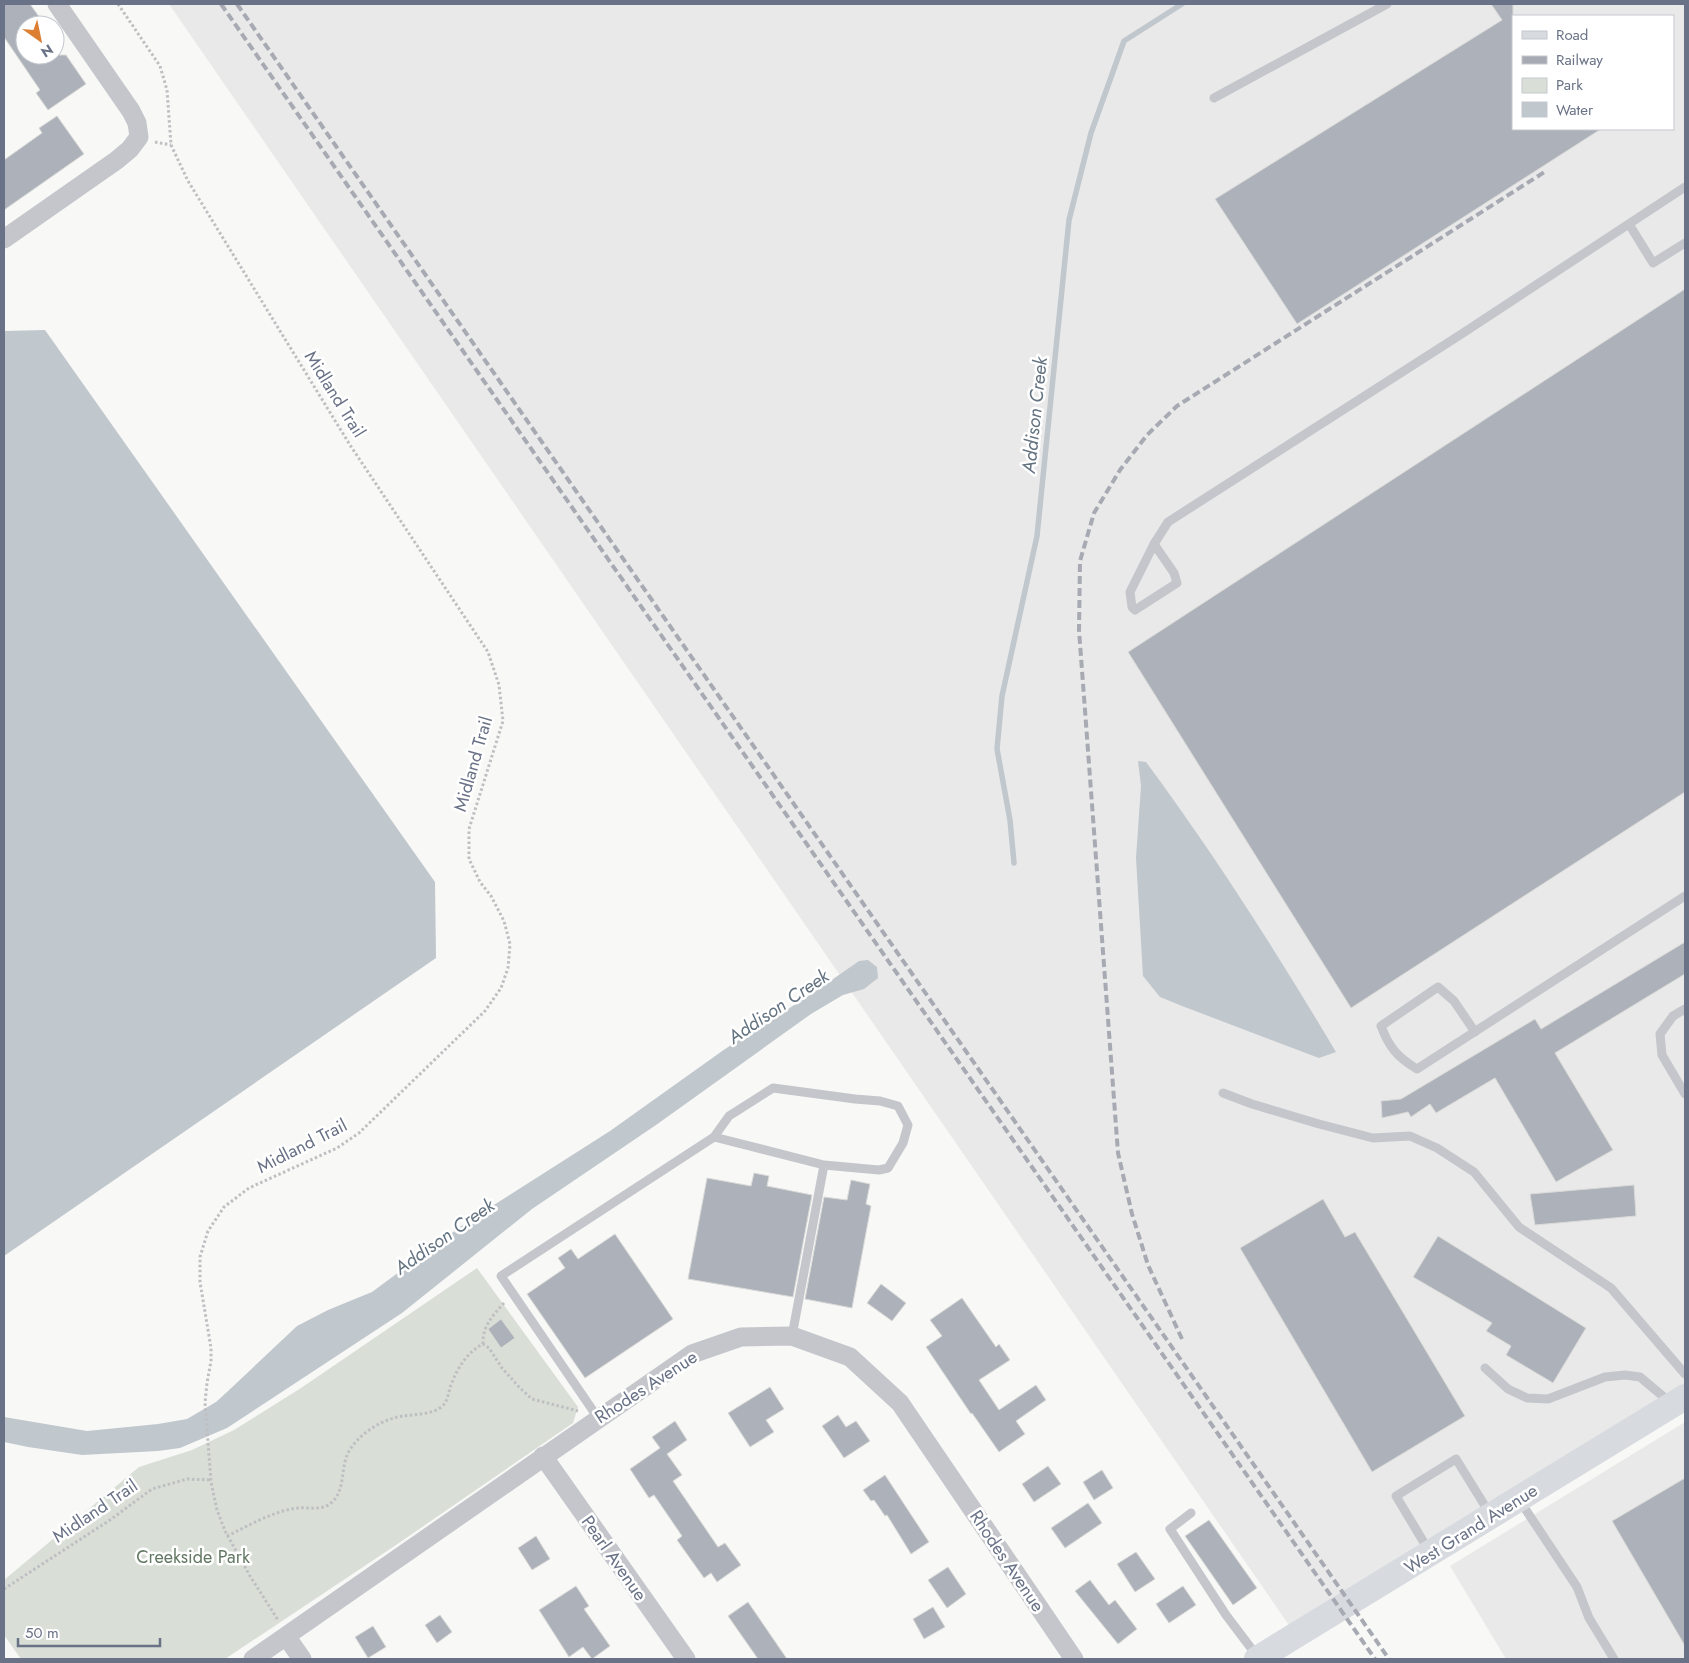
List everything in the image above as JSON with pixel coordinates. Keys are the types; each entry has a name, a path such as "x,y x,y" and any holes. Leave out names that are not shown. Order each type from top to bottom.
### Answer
{"main road":[{"name":"West Grand Avenue","path":"1258,1659 1679,1401"}],"street":[{"path":"4,239 117,160 130,149 139,137 137,122 131,110 57,4"},
{"name":"Rhodes Avenue","path":"253,1659 543,1456 593,1411 692,1354 741,1337 792,1336 850,1357 900,1403 1074,1659"},
{"name":"Pearl Avenue","path":"543,1456 686,1659"},
{"path":"286,1636 302,1659"}],"lane":[{"path":"1214,98 1387,4"},
{"path":"1154,544 1174,573 1177,583 1135,610 1132,607 1130,592 1154,544 1168,522 1460,336 1685,187"},
{"path":"1629,224 1653,263 1685,243"},
{"path":"1475,1032 1454,1001 1438,987 1381,1026 1386,1041 1401,1060 1416,1069 1475,1032 1685,896"},
{"path":"1685,1009 1673,1016 1660,1034 1662,1055 1685,1094"},
{"path":"593,1411 500,1276 714,1137 729,1116 773,1088 880,1101 898,1106 908,1125 903,1142 888,1168 879,1170 824,1165 714,1137"},
{"path":"1223,1093 1252,1104 1373,1138 1410,1136 1438,1148 1474,1172 1519,1227 1611,1288 1685,1374"},
{"path":"792,1336 824,1165"},
{"path":"1485,1368 1508,1389 1527,1398 1548,1400 1605,1377 1625,1375 1640,1377 1679,1401"},
{"path":"1431,1553 1396,1496 1441,1468 1456,1459 1491,1516"},
{"path":"1519,1499 1577,1587 1589,1618 1614,1659"},
{"path":"1192,1513 1170,1529 1226,1615 1258,1659"}],"path":[{"name":"Midland Trail","path":"118,4 160,66 167,90 172,145 188,181 350,445 488,652 499,685 503,721 469,829 469,859 480,882 491,896 504,921 510,944 508,968 501,988 485,1011 359,1133 337,1148 249,1188 224,1207 208,1231 200,1257 200,1282 212,1361 205,1403 210,1480 217,1510 227,1536 286,1636"},
{"path":"483,1344 483,1336 487,1324 513,1294"},
{"path":"483,1344 489,1348 508,1374 532,1399 578,1411 593,1411"},
{"path":"227,1536 270,1515 298,1508 319,1508 330,1504 340,1493 348,1454 363,1435 383,1421 401,1416 426,1413 441,1408 447,1401 451,1384 459,1367 474,1348 483,1344"},
{"name":"Midland Trail","path":"4,1589 110,1520 152,1489 187,1480 210,1480"}],"shaded area":[{"path":"169,4 1685,4 1685,1396 1293,1631"},
{"path":"1685,1422 1685,1659 1506,1659 1450,1566"}],"green space":[{"name":"Creekside Park","path":"477,1268 578,1407 573,1423 396,1545 225,1659 21,1659 4,1635 4,1580 139,1467 192,1450 234,1430 301,1388"}],"water":[{"path":"45,330 435,882 436,958 4,1256 4,331"},
{"path":"1138,761 1146,762 1221,869 1336,1052 1319,1058 1182,1006 1160,997 1143,976 1136,858 1141,786"},
{"path":"868,960 877,967 878,978 864,989 843,995 811,1014 656,1125 532,1209 402,1313 227,1428 180,1448 158,1451 82,1455 4,1442 4,1417 87,1431 158,1424 187,1419 216,1402 297,1326 328,1310 372,1292 464,1224 610,1131 725,1049 810,995 859,961"}],"building":[{"path":"4,4 30,4 38,15 15,15 15,53 4,37"},
{"path":"1491,4 1513,4 1512,130 1599,130 1297,324 1215,199 1502,20"},
{"path":"65,55 86,84 48,110 36,93 40,90 23,65 65,65"},
{"path":"57,116 84,154 4,210 4,160 42,133 39,128"},
{"path":"1685,289 1685,792 1351,1008 1128,652"},
{"path":"1685,942 1685,974 1555,1053 1613,1150 1556,1182 1495,1078 1436,1113 1430,1104 1411,1117 1408,1112 1382,1118 1381,1101 1401,1099 1535,1019 1541,1029"},
{"path":"754,1173 769,1176 767,1186 812,1195 793,1297 688,1279 707,1178 751,1186"},
{"path":"851,1180 870,1184 866,1204 871,1206 852,1308 805,1299 824,1197 847,1200"},
{"path":"1634,1185 1636,1216 1535,1225 1530,1194"},
{"path":"1323,1199 1345,1237 1355,1232 1465,1416 1372,1472 1240,1248"},
{"path":"615,1234 673,1319 585,1378 527,1294 565,1268 558,1258 571,1249 578,1259"},
{"path":"1438,1236 1586,1328 1553,1383 1506,1355 1511,1346 1486,1331 1492,1323 1413,1277"},
{"path":"881,1284 906,1303 892,1321 867,1303"},
{"path":"962,1298 996,1347 999,1344 1010,1360 979,1380 999,1410 1036,1385 1046,1400 1016,1421 1025,1434 999,1452 926,1347 942,1336 930,1320"},
{"path":"501,1319 515,1338 501,1348 488,1329"},
{"path":"770,1387 784,1409 766,1420 774,1432 750,1447 728,1413"},
{"path":"838,1415 846,1427 856,1421 870,1441 844,1458 822,1426"},
{"path":"675,1421 687,1440 667,1454 682,1475 673,1481 718,1547 725,1543 741,1565 717,1582 711,1573 704,1578 677,1540 682,1536 654,1495 649,1498 630,1469 660,1448 652,1437"},
{"path":"1048,1466 1061,1484 1034,1502 1022,1484"},
{"path":"1102,1470 1113,1488 1094,1500 1083,1482"},
{"path":"885,1475 929,1542 911,1554 887,1515 885,1516 874,1500 871,1501 863,1490"},
{"path":"1685,1478 1685,1646 1612,1521"},
{"path":"1088,1503 1102,1523 1065,1548 1051,1528"},
{"path":"1209,1520 1257,1588 1233,1605 1185,1536"},
{"path":"536,1536 550,1559 532,1570 518,1548"},
{"path":"1136,1552 1155,1579 1135,1592 1117,1564"},
{"path":"948,1567 966,1594 947,1608 928,1580"},
{"path":"1090,1580 1109,1605 1115,1600 1137,1629 1118,1644 1075,1591"},
{"path":"576,1586 589,1606 584,1609 610,1646 592,1659 583,1647 569,1657 539,1610"},
{"path":"1183,1586 1196,1605 1169,1623 1156,1604"},
{"path":"748,1602 787,1659 758,1659 728,1616"},
{"path":"933,1607 945,1627 924,1639 913,1619"},
{"path":"440,1615 452,1632 437,1643 425,1625"},
{"path":"373,1626 386,1647 368,1658 355,1637"}],"waterway":[{"name":"Addison Creek","path":"1014,863 1010,820 997,749 1002,696 1037,536 1069,220 1091,133 1124,41 1182,4"}],"railway":[{"path":"221,4 1375,1659"},
{"path":"237,4 1389,1659"},
{"path":"1182,1339 1148,1265 1132,1214 1118,1153 1079,630 1080,561 1094,513 1120,470 1147,435 1177,406 1546,171"}]}
